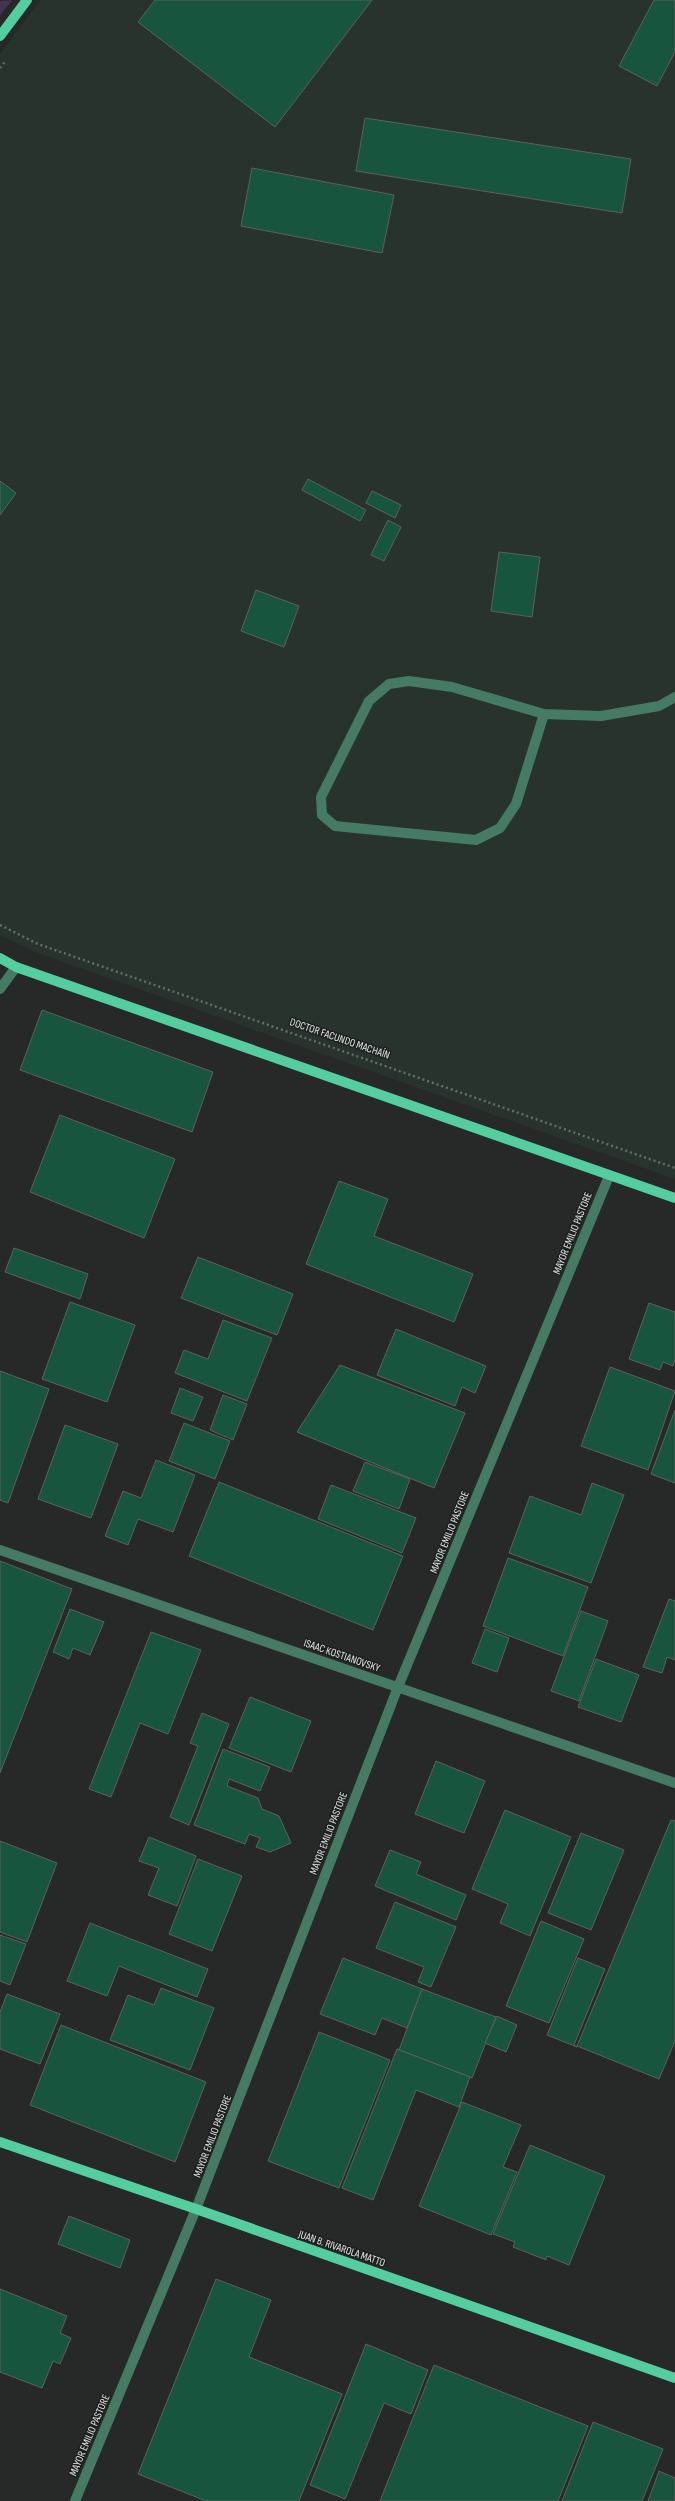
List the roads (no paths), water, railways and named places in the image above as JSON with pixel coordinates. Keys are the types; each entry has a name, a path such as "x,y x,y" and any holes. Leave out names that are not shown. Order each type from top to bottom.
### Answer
{"main road":[{"path":"0,36 27,0"},
{"path":"0,958 16,967 675,1198"},
{"name":"JUAN B. RIVAROLA MATTO","path":"0,2142 196,2209 675,2378"}],"street":[{"path":"544,714 516,804 500,828 476,840 335,826 322,815 321,796 369,701 388,684 409,681 452,687 544,714 601,716 660,706 675,697"},
{"path":"0,989 16,967"},
{"name":"MAYOR EMILIO PASTORE","path":"75,2501 196,2209 398,1687 609,1176"},
{"name":"ISAAC KOSTIANOVSKY","path":"0,1550 675,1783"}]}
